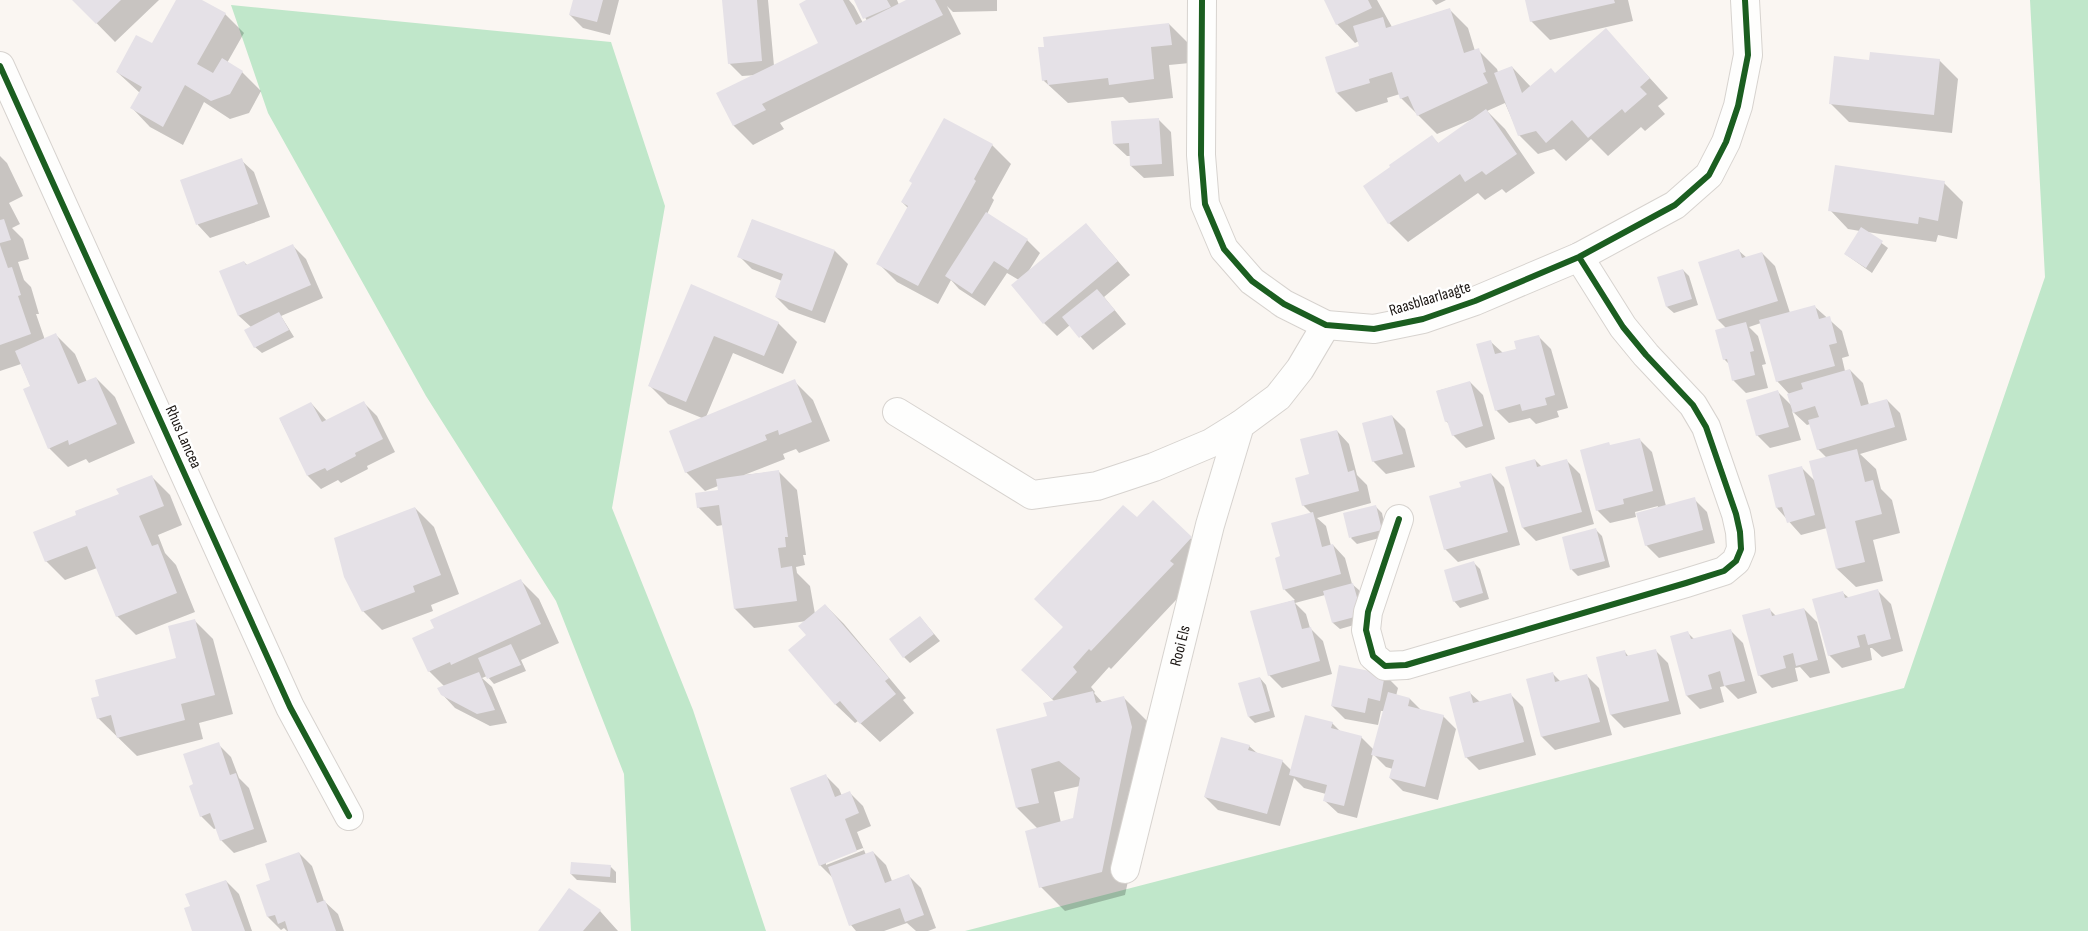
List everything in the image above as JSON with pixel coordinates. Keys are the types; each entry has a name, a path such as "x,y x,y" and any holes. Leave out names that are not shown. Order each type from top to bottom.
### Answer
{"street":[{"name":"Raasblaarlaagte","path":"1202,0 1201,155 1205,204 1224,249 1252,281 1284,304 1326,325 1374,329 1423,319 1475,301 1579,257 1675,205 1709,175 1726,142 1738,106 1748,55 1745,0"},
{"name":"Rhus Lancea","path":"0,66 290,707 349,816"},
{"path":"1398,519 1368,612 1366,630 1373,656 1385,666 1406,665 1686,583 1724,571 1736,561 1741,549 1740,532 1706,427 1693,405 1646,355 1623,327 1579,257"},
{"path":"898,412 1032,495 1097,486 1154,467 1211,443 1240,425 1278,397 1300,369 1326,325"},
{"name":"Rooi Els","path":"1125,869 1210,525 1240,425"}],"green space":[{"path":"2030,0 2088,0 2088,931 965,931 1904,688 2045,277"},
{"path":"231,5 611,42 665,206 612,508 693,710 766,931 631,931 624,774 556,601 426,396 268,113"}],"building":[{"path":"72,0 121,0 96,24"},
{"path":"176,0 202,0 226,13 197,64 213,73 222,58 243,71 230,94 211,101 185,85 163,127 130,108 142,87 116,72 136,35 152,43"},
{"path":"573,0 603,0 597,22 569,15"},
{"path":"722,0 757,0 762,61 728,64"},
{"path":"806,0 843,0 856,25 906,0 935,0 943,15 762,104 766,110 733,126 716,93 818,43 799,4"},
{"path":"854,0 887,0 891,7 863,19"},
{"path":"1324,0 1368,0 1372,8 1336,25"},
{"path":"1525,0 1614,0 1615,3 1530,22"},
{"path":"1450,8 1464,53 1479,48 1486,72 1483,73 1488,83 1417,116 1408,96 1400,99 1392,72 1369,79 1370,83 1336,93 1325,57 1359,46 1353,26 1383,17 1386,28"},
{"path":"1169,23 1172,45 1151,47 1154,79 1109,85 1108,78 1048,85 1047,80 1042,81 1038,47 1044,47 1043,37"},
{"path":"1606,28 1650,78 1640,87 1647,94 1625,113 1622,109 1588,138 1572,120 1546,143 1536,131 1518,136 1494,73 1512,66 1522,93 1551,68 1555,73"},
{"path":"1870,52 1940,59 1934,115 1829,104 1834,56 1869,60"},
{"path":"1486,109 1517,154 1486,175 1482,171 1465,182 1460,174 1388,224 1363,186 1432,135 1438,143"},
{"path":"944,118 993,144 974,179 976,181 918,286 876,264 908,206 901,202 912,183 909,181"},
{"path":"1159,118 1162,164 1130,166 1129,143 1113,144 1111,121"},
{"path":"242,158 258,204 196,225 180,180"},
{"path":"1835,165 1945,181 1938,221 1919,217 1918,224 1828,211"},
{"path":"986,212 1028,239 1008,270 994,261 972,294 945,276"},
{"path":"4,219 11,240 0,243 0,220"},
{"path":"752,219 835,250 812,311 775,297 783,274 737,257"},
{"path":"1086,223 1118,261 1043,324 1011,285"},
{"path":"1861,227 1883,241 1866,268 1844,254"},
{"path":"293,244 311,285 238,316 219,271 244,261 246,265"},
{"path":"0,245 8,268 12,267 21,295 18,296 31,334 0,345"},
{"path":"1739,249 1742,258 1762,252 1778,301 1717,320 1698,262"},
{"path":"1683,269 1692,299 1666,307 1657,277"},
{"path":"691,284 779,322 764,356 714,336 686,402 648,386"},
{"path":"1097,289 1115,310 1079,338 1062,317"},
{"path":"1815,305 1819,319 1830,316 1837,343 1829,345 1835,366 1776,382 1759,320"},
{"path":"279,312 289,330 254,348 244,330"},
{"path":"1746,322 1754,351 1750,352 1755,375 1732,381 1727,359 1723,360 1715,330"},
{"path":"56,333 78,384 96,377 117,424 69,445 68,440 48,449 23,389 30,386 15,351"},
{"path":"1539,335 1555,395 1545,398 1547,405 1522,411 1520,404 1495,411 1476,344 1491,340 1495,354 1516,349 1514,341"},
{"path":"1850,369 1861,406 1887,399 1895,427 1817,450 1808,420 1819,417 1815,406 1793,413 1787,394 1803,389 1801,383"},
{"path":"795,379 812,422 779,435 778,430 765,435 767,440 685,473 669,431"},
{"path":"1470,381 1483,426 1452,436 1447,421 1445,422 1436,391"},
{"path":"1778,390 1789,427 1756,436 1746,400"},
{"path":"364,401 383,439 355,453 356,456 327,471 325,468 307,476 279,418 311,402 322,422"},
{"path":"1392,415 1403,454 1372,462 1362,423"},
{"path":"1337,430 1348,472 1354,470 1359,491 1302,506 1295,478 1309,474 1300,439"},
{"path":"1640,438 1653,491 1623,499 1624,504 1596,511 1580,450 1609,442 1610,445"},
{"path":"1857,449 1865,482 1873,480 1882,514 1855,521 1865,562 1836,569 1809,461"},
{"path":"1535,459 1537,467 1567,459 1582,512 1522,528 1505,467"},
{"path":"1802,466 1815,515 1787,523 1782,507 1776,508 1768,475"},
{"path":"779,470 788,537 785,537 786,547 778,548 781,568 792,566 797,601 734,609 719,505 697,508 695,493 718,490 716,479"},
{"path":"1491,473 1508,532 1444,550 1429,496 1461,487 1459,482"},
{"path":"152,475 164,506 139,516 152,546 158,544 177,593 116,617 87,546 45,562 33,532 76,515 75,511 119,494 116,489"},
{"path":"1695,497 1703,530 1645,546 1636,513"},
{"path":"1153,500 1192,537 1170,561 1174,564 1091,651 1089,649 1073,667 1077,672 1052,699 1021,670 1063,627 1034,599 1123,505 1137,517"},
{"path":"1376,505 1382,530 1349,538 1343,513"},
{"path":"415,507 441,575 413,586 415,592 362,612 344,577 334,538"},
{"path":"1313,512 1322,547 1333,544 1341,574 1283,590 1275,558 1280,556 1271,523"},
{"path":"1596,528 1605,561 1570,570 1562,537"},
{"path":"1474,561 1483,593 1453,602 1444,570"},
{"path":"521,579 541,624 451,665 450,662 428,672 412,638 434,628 430,620"},
{"path":"1353,583 1362,615 1332,623 1323,591"},
{"path":"1878,589 1891,639 1868,645 1865,634 1857,636 1860,647 1828,656 1812,599 1843,591 1845,598"},
{"path":"1294,600 1302,629 1311,627 1320,661 1268,676 1250,611"},
{"path":"825,604 889,678 885,681 896,694 860,724 840,701 835,705 788,650 806,635 798,626"},
{"path":"1770,608 1772,616 1804,608 1818,660 1796,666 1793,653 1783,656 1786,668 1758,676 1742,615"},
{"path":"920,616 934,634 903,658 889,639"},
{"path":"195,619 215,695 181,704 185,720 117,738 111,715 97,719 91,698 99,696 95,680 176,658 168,626"},
{"path":"1731,629 1745,681 1724,686 1720,671 1708,675 1712,689 1686,696 1670,636 1688,631 1691,639"},
{"path":"511,644 521,665 487,679 478,658"},
{"path":"1656,649 1669,701 1610,715 1596,657 1625,650 1626,656"},
{"path":"1339,665 1385,674 1380,701 1368,698 1365,713 1331,706"},
{"path":"479,672 495,710 477,714 441,695 437,688"},
{"path":"1553,672 1555,682 1587,674 1600,722 1541,737 1526,679"},
{"path":"1260,677 1270,711 1248,717 1238,683"},
{"path":"1093,691 1096,703 1124,696 1132,727 1102,872 1039,888 1025,831 1073,818 1080,778 1059,761 1031,769 1039,803 1016,808 996,729 1047,716 1043,703"},
{"path":"1470,691 1473,703 1511,693 1524,742 1465,758 1449,697"},
{"path":"1388,692 1410,698 1408,706 1444,715 1425,787 1389,778 1394,760 1371,755"},
{"path":"1305,715 1333,722 1331,728 1362,736 1344,806 1323,801 1327,785 1289,775"},
{"path":"1221,737 1250,745 1248,750 1283,760 1267,814 1204,797"},
{"path":"219,742 230,775 236,773 254,829 220,841 210,813 200,817 189,786 193,784 183,754"},
{"path":"826,774 835,797 850,791 859,813 845,819 857,851 819,866 790,788"},
{"path":"873,851 885,883 909,874 924,915 905,922 900,908 849,926 828,867"},
{"path":"299,852 317,903 325,900 336,931 288,931 285,921 278,924 275,915 267,917 256,885 270,880 265,864"},
{"path":"571,862 611,865 610,877 570,874"},
{"path":"226,880 245,931 192,931 184,908 190,906 185,894"},
{"path":"569,888 601,910 583,931 538,931"}],"cycle path":[{"path":"1202,0 1201,155 1205,204 1224,249 1252,281 1284,304 1326,325 1374,329 1423,319 1475,301 1579,257 1675,205 1709,175 1726,142 1738,106 1748,55 1745,0"},
{"path":"0,66 290,707 349,816"},
{"path":"1399,519 1368,612 1366,630 1373,656 1385,666 1406,665 1686,583 1724,571 1736,561 1741,549 1736,514 1706,427 1693,405 1646,355 1623,327 1579,257"}]}
